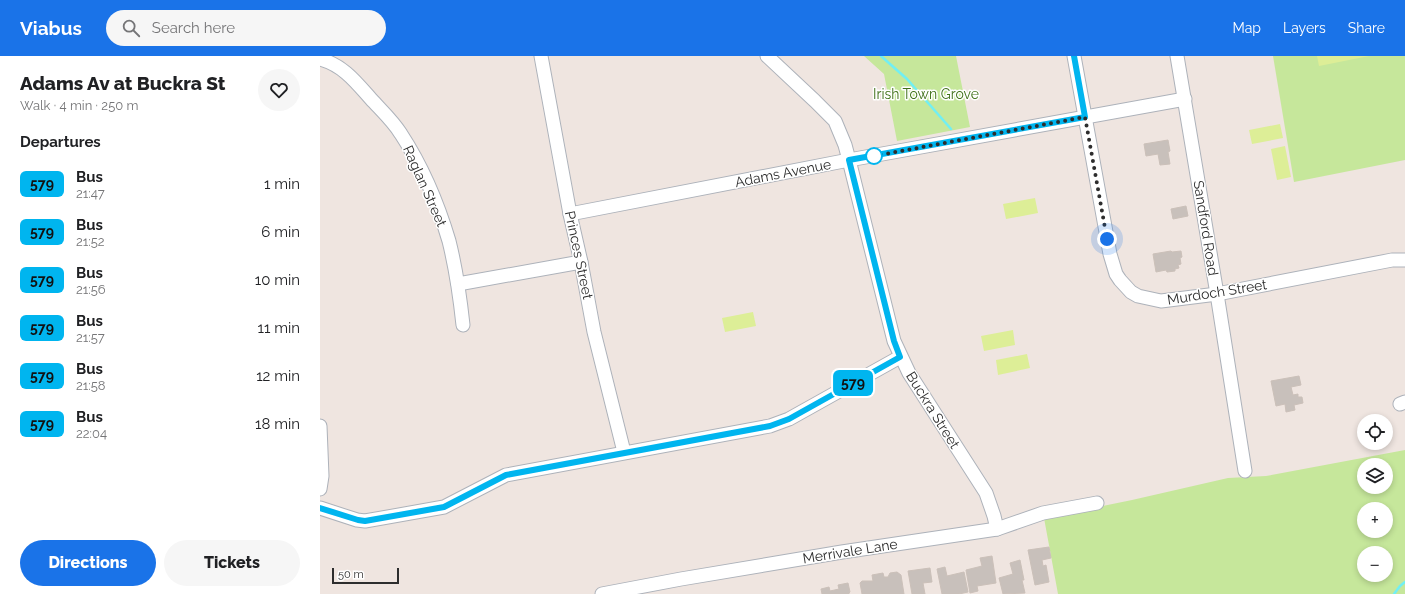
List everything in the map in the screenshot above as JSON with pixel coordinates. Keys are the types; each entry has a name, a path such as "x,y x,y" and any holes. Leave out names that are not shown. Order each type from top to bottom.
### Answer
{"street":[{"name":"Princes Street","path":"542,56 570,214 582,262 594,332 624,452"},
{"name":"Buckra Street","path":"767,56 834,121 845,145 894,341 900,357 986,493 997,529"},
{"name":"Murdoch Street","path":"1074,56 1110,254 1113,266 1120,280 1131,292 1138,296 1161,301 1217,294 1392,260 1405,260"},
{"name":"Sandford Road","path":"1177,56 1217,294 1244,471"},
{"name":"Raglan Street","path":"320,59 340,66 355,80 400,133 419,167 435,202 449,242 458,284 463,325"},
{"name":"Adams Avenue","path":"570,214 849,160 1185,99"},
{"path":"458,284 582,262"},
{"path":"320,508 365,521 444,507 506,475 770,426 781,423 900,357"},
{"path":"320,426 320,466 322,476 320,489"},
{"name":"Merrivale Lane","path":"602,594 827,554 997,529 1043,513 1097,503"}],"green space":[{"name":"Irish Town Grove","path":"864,56 956,56 970,127 897,141 884,74"},
{"path":"1273,56 1405,56 1405,160 1294,182"},
{"path":"1317,56 1369,56 1319,66"},
{"path":"1280,124 1283,138 1252,144 1249,130"},
{"path":"1285,146 1291,177 1277,180 1271,149"},
{"path":"1035,198 1038,213 1006,219 1003,204"},
{"path":"753,312 756,326 725,332 722,318"},
{"path":"1013,330 1015,345 984,351 981,336"},
{"path":"1027,354 1030,368 998,375 996,360"},
{"path":"1405,450 1405,594 1058,594 1044,518 1228,478 1266,476 1357,459 1357,494 1393,494 1393,458 1362,458"}],"building":[{"path":"1168,140 1170,164 1160,165 1158,154 1146,156 1144,144"},
{"path":"1186,206 1188,216 1173,219 1171,209"},
{"path":"1181,251 1182,257 1180,258 1181,264 1178,265 1179,268 1175,269 1175,271 1167,272 1166,270 1156,272 1153,254"},
{"path":"1299,376 1301,385 1291,387 1293,395 1298,394 1298,397 1302,397 1303,403 1294,405 1295,410 1286,412 1285,404 1276,406 1271,381"},
{"path":"1049,547 1051,558 1042,560 1043,566 1046,565 1049,582 1035,585 1028,550"},
{"path":"992,556 996,583 977,586 978,591 970,593 966,570 982,566 980,558"},
{"path":"1020,560 1025,593 1003,594 999,578 1013,574 1010,563"},
{"path":"945,567 947,576 964,572 968,592 959,594 942,594 937,569"},
{"path":"930,568 932,582 923,583 925,594 912,594 908,571"},
{"path":"897,572 901,575 904,594 862,594 860,583 862,581 873,581 872,575 883,573 884,577 888,577 890,573"},
{"path":"848,583 849,594 822,594 821,589 829,587 830,591 839,589 838,585"}],"waterway":[{"path":"881,56 907,79 951,129"},
{"path":"1394,594 1405,582"}],"bus line":[{"name":"579","path":"320,508 365,521 444,507 506,475 770,426 789,419 900,357 894,341 849,160 1085,117 1074,56"}],"route":[{"path":"874,156 1085,117 1107,239"}]}
